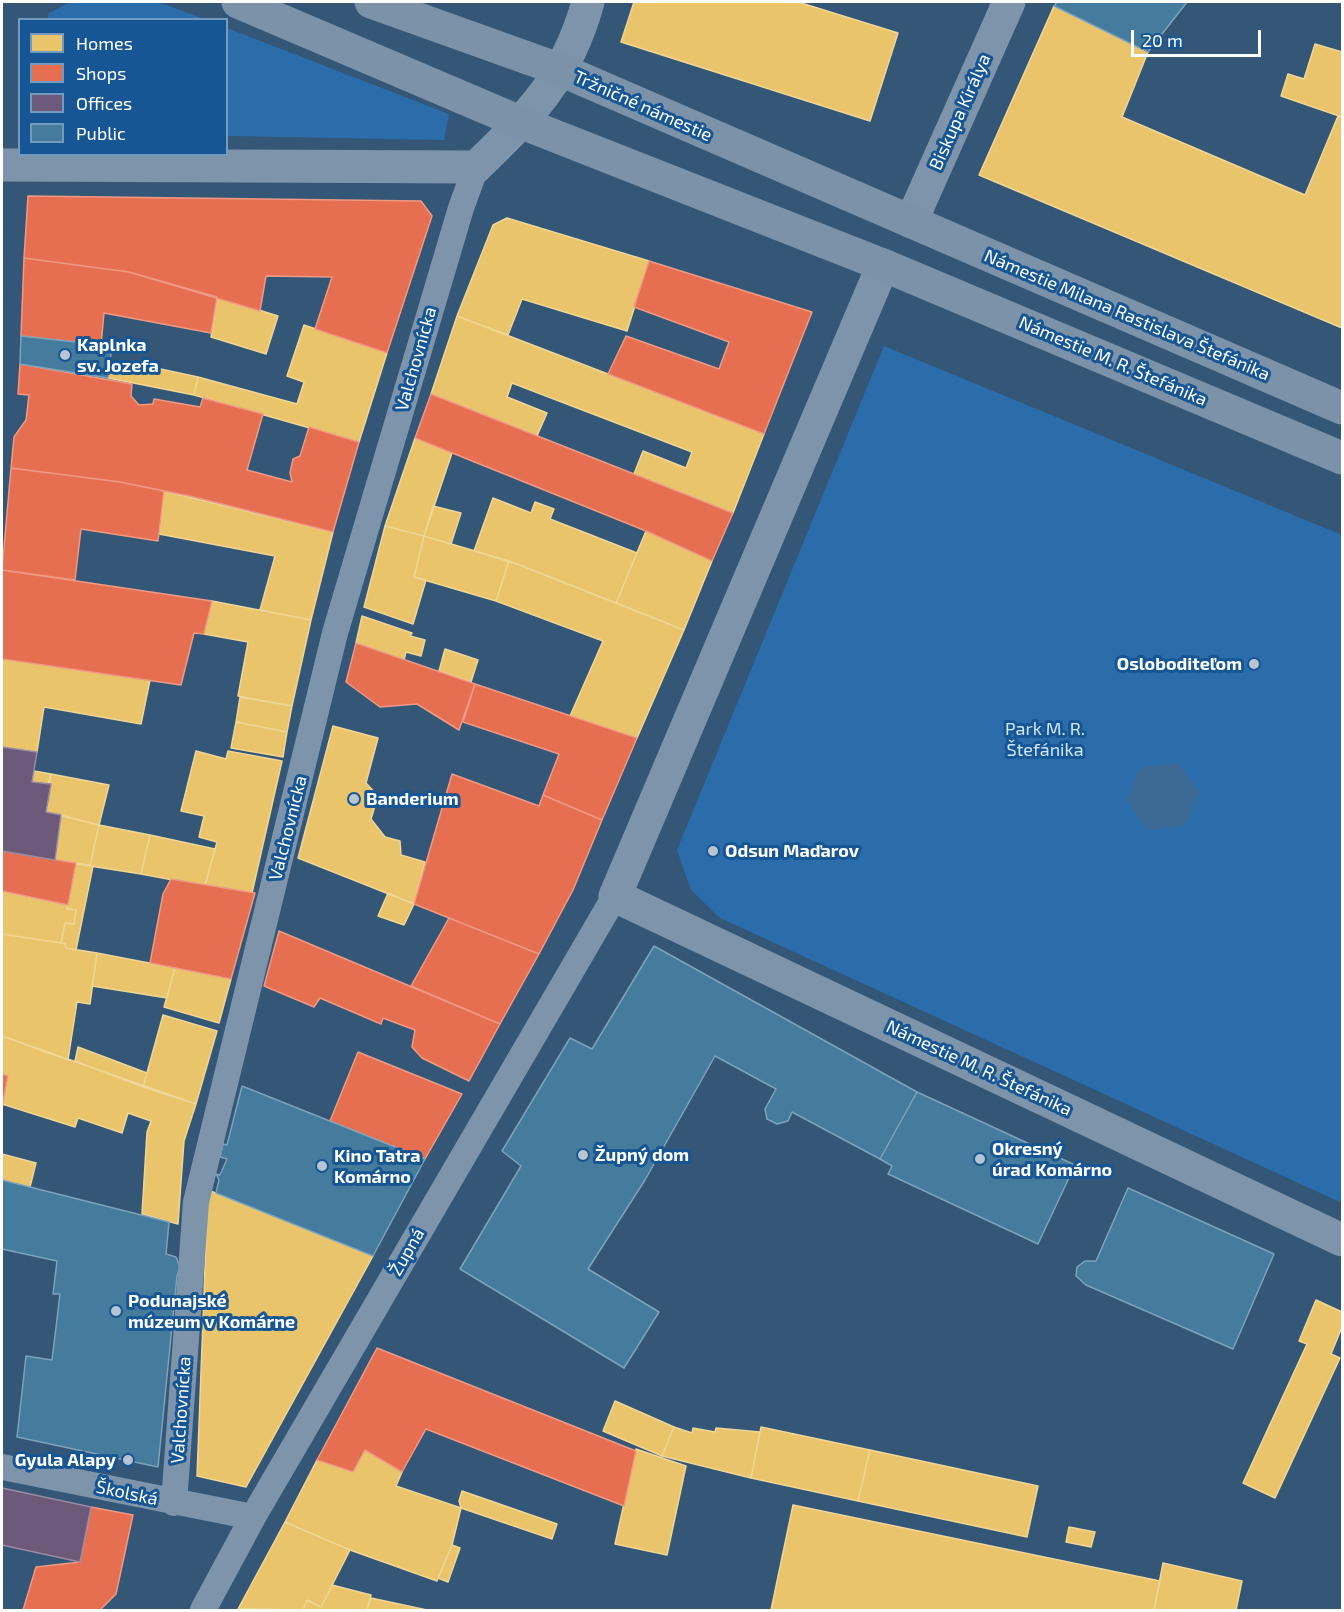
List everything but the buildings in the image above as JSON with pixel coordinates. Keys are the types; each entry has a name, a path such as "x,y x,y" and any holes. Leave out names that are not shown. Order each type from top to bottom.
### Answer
{"main road":[{"path":"238,2 522,123 883,265 911,222"},
{"name":"Tržničné námestie","path":"371,2 561,70 911,222"},
{"name":"Námestie Milana Rastislava Štefánika","path":"911,222 1342,408"},
{"name":"Námestie M. R. Štefánika","path":"883,265 1342,458"}],"street":[{"path":"2,165 476,167 522,123 561,70 578,37 588,2"},
{"name":"Biskupa Királya","path":"911,222 1009,2"},
{"name":"Valchovnícka","path":"174,1503 196,1202 335,633 457,220 476,167"},
{"path":"615,896 883,265"},
{"name":"Námestie M. R. Štefánika","path":"615,896 1342,1240"},
{"name":"Župná","path":"203,1611 253,1517 615,896"},
{"name":"Školská","path":"2,1467 253,1517"}],"green space":[{"path":"71,2 158,2 201,18 47,18 49,13"},
{"path":"228,28 449,114 444,140 228,136"},
{"name":"Park M. R. Štefánika","path":"884,346 1342,535 1342,1203 720,918 691,890 677,850"}],"shaded area":[{"path":"1178,763 1200,793 1184,826 1148,830 1127,801 1140,767"}],"place":[{"name":"Kaplnka sv. Jozefa","path":"65,355"},
{"name":"Osloboditeľom","path":"1254,664"},
{"name":"Banderium","path":"354,799"},
{"name":"Odsun Maďarov","path":"713,851"},
{"name":"Župný dom","path":"583,1155"},
{"name":"Okresný úrad Komárno","path":"980,1159"},
{"name":"Kino Tatra Komárno","path":"322,1166"},
{"name":"Podunajské múzeum v Komárne","path":"116,1311"},
{"name":"Gyula Alapy","path":"128,1460"}]}
